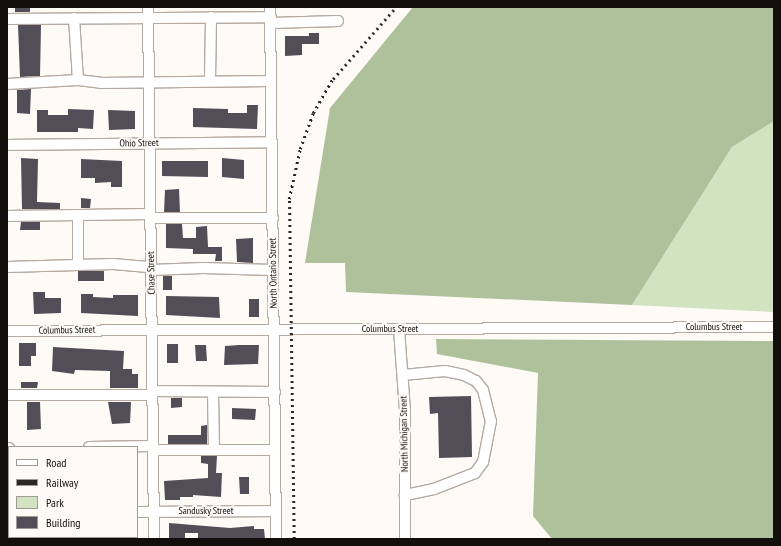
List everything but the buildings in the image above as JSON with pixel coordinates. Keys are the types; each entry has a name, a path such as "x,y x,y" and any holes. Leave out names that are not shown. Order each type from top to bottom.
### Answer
{"street":[{"name":"Chase Street","path":"148,7 154,539"},
{"path":"7,19 270,16 338,21"},
{"name":"North Ontario Street","path":"270,16 276,539"},
{"path":"210,81 211,17"},
{"path":"74,18 78,80"},
{"path":"7,84 78,80 101,83 271,81"},
{"name":"Ohio Street","path":"7,145 272,142"},
{"path":"7,216 78,215 273,218"},
{"path":"78,215 78,265"},
{"path":"7,267 78,265 273,270"},
{"name":"Columbus Street","path":"7,331 152,328 399,329 774,327"},
{"name":"North Michigan Street","path":"399,329 403,375 405,539"},
{"path":"403,375 445,371 464,375 476,381 488,404 491,422 483,462 475,473 434,489 405,495"},
{"path":"213,392 214,450"},
{"path":"7,395 275,392"},
{"path":"138,448 275,450"},
{"name":"Sandusky Street","path":"138,512 276,511"},
{"path":"7,518 7,539"}],"green space":[{"path":"413,7 774,7 774,121 732,147 632,305 346,292 345,263 305,263 330,108"},
{"path":"774,121 774,312 632,305 732,147"},
{"path":"436,339 774,341 774,539 552,539 533,516 538,373 437,354"}],"railway":[{"path":"294,539 289,199 300,149 313,113 333,79 396,7"}]}
